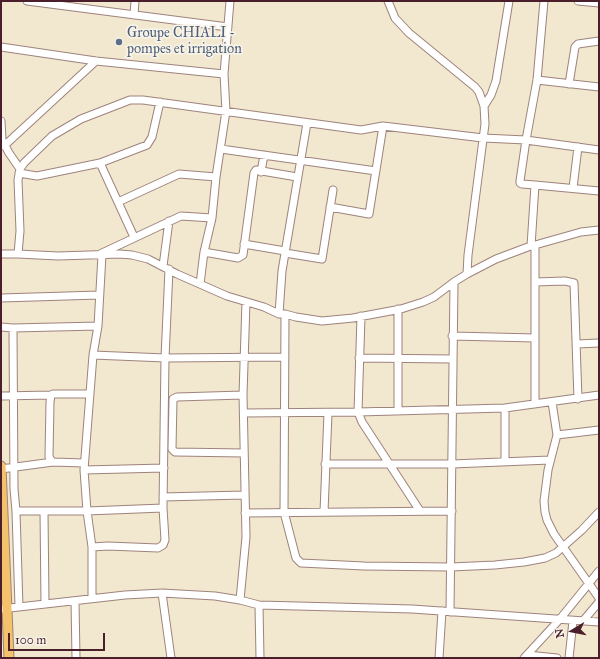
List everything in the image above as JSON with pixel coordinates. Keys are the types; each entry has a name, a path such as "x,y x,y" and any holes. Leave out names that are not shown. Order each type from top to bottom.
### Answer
{"main road":[{"path":"1,468 4,608 9,658"}],"street":[{"path":"27,1 228,27"},
{"path":"134,15 135,1"},
{"path":"200,284 204,252 212,218 216,177 226,111 224,74 230,1"},
{"path":"388,1 396,18 409,33 475,86 484,106 485,124 468,255 467,274"},
{"path":"484,106 491,95 496,81 509,1"},
{"path":"544,1 537,80 520,183 599,191"},
{"path":"578,1 599,3"},
{"path":"569,84 575,47 578,44 599,41"},
{"path":"1,47 96,61 224,74"},
{"path":"4,146 96,61"},
{"path":"537,80 599,87"},
{"path":"18,254 20,237 17,190 20,171 24,163 52,136 81,119 130,100 137,99 362,130 383,126 483,138 526,140 599,150"},
{"path":"1,121 2,140 4,146 20,171 37,176 100,163 147,145 152,137 160,102"},
{"path":"306,123 282,271 282,314 285,357 284,512 296,558 301,563 357,566 451,567 524,562 545,558 556,553 582,530 599,512"},
{"path":"330,207 369,214 383,126"},
{"path":"573,188 578,147"},
{"path":"221,149 376,171"},
{"path":"261,172 264,155"},
{"path":"100,163 134,237"},
{"path":"204,252 240,258 243,256 254,173 256,170 297,177"},
{"path":"118,202 179,174 216,177"},
{"path":"535,185 533,246 536,338 535,404"},
{"path":"244,244 322,259 333,190"},
{"path":"100,255 134,237 181,216 212,218"},
{"path":"92,547 108,546 158,548 165,540 163,496 166,268 169,221"},
{"path":"1,254 58,256 132,255 148,259 177,274 227,296 282,314 322,321 398,309 423,302 434,297 467,274 496,259 581,232 599,230"},
{"path":"92,598 92,547 87,511 84,466 93,355 98,326 100,255"},
{"path":"535,282 565,281 574,283 578,399"},
{"path":"450,612 453,410 452,336 454,282"},
{"path":"1,298 99,296"},
{"path":"240,600 246,537 243,395 246,302"},
{"path":"398,309 398,411"},
{"path":"360,316 358,412 360,418 420,511"},
{"path":"1,328 98,326"},
{"path":"13,328 13,468 19,607"},
{"path":"452,336 536,338"},
{"path":"577,344 599,343"},
{"path":"93,355 165,358 285,357"},
{"path":"360,358 452,359"},
{"path":"1,396 12,397 51,395 57,393 90,394"},
{"path":"51,395 49,456 53,462"},
{"path":"243,395 177,397 173,399 172,449 175,452 244,453"},
{"path":"244,414 505,408 599,395"},
{"path":"552,402 557,435 548,470 544,501 545,512 550,527 599,598"},
{"path":"505,408 505,462"},
{"path":"324,512 328,413"},
{"path":"557,435 599,430"},
{"path":"326,464 452,464 550,460"},
{"path":"1,468 13,468 53,462 84,466 164,468"},
{"path":"163,496 244,495"},
{"path":"16,511 87,511 163,508"},
{"path":"44,511 45,604"},
{"path":"245,513 452,511"},
{"path":"526,657 560,619 599,571"},
{"path":"4,608 92,598 162,593 215,596 259,605 412,609 599,622"},
{"path":"162,593 171,658"},
{"path":"76,601 76,658"},
{"path":"583,621 599,602"},
{"path":"259,605 260,658"},
{"path":"439,658 442,611"},
{"path":"569,658 573,621"},
{"path":"526,657 557,658"}],"place":[{"name":"Groupe CHIALI - pompes et irrigation","path":"119,42"}]}
